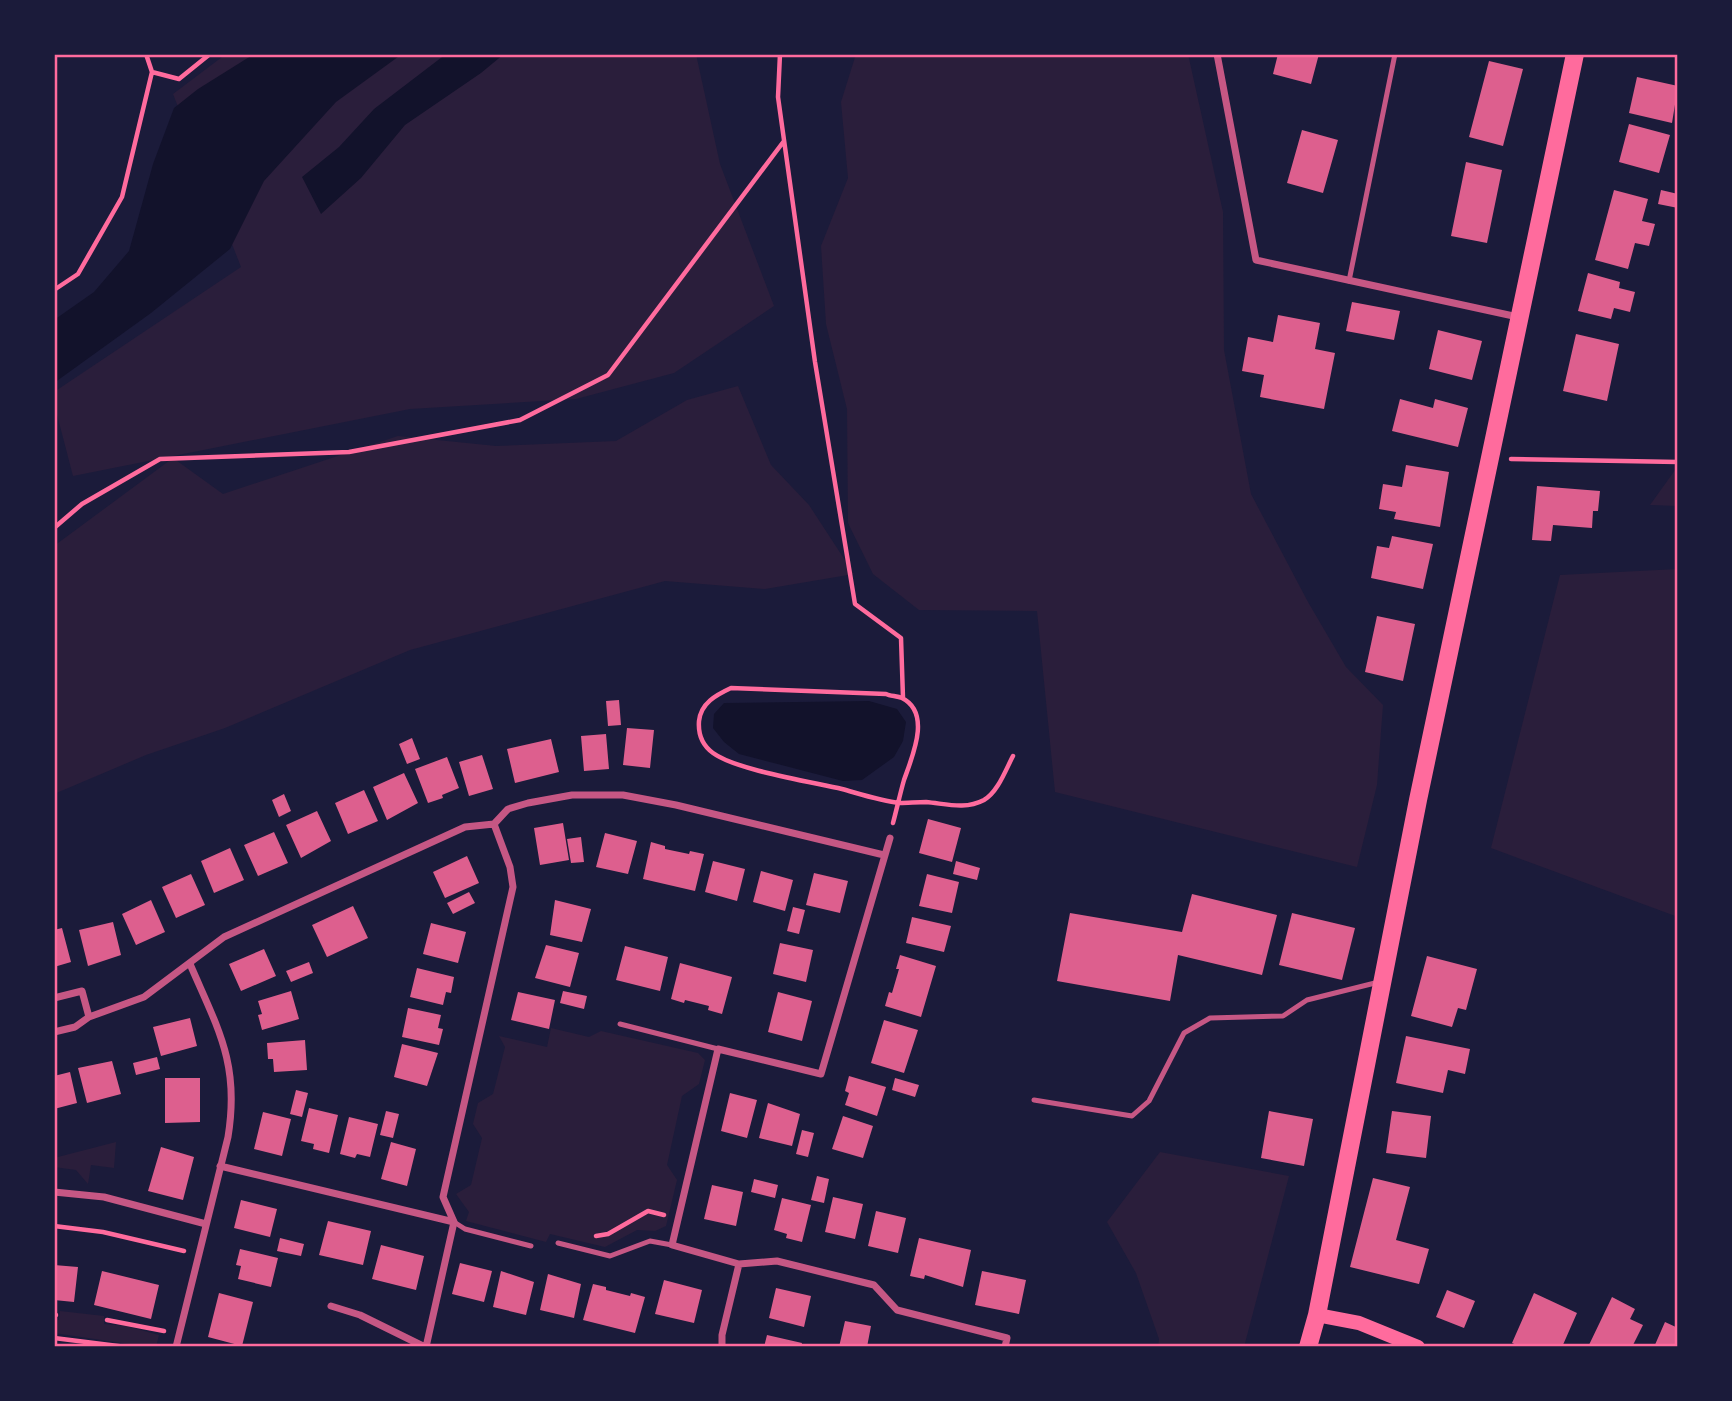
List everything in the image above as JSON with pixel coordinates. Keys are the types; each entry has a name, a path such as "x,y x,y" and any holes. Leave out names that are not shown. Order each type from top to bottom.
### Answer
{"main road":[{"path":"1308,1347 1317,1315 1382,981 1518,317 1575,54"},
{"path":"1317,1315 1359,1323 1418,1347"}],"street":[{"path":"1217,54 1256,260 1518,317"},
{"path":"54,1032 75,1027 89,1017 144,997 224,937 465,827 494,824 508,809 528,803 572,795 623,795 676,805 884,855"},
{"path":"331,1306 360,1315 425,1347 454,1222 443,1197 513,887 510,867 494,824"},
{"path":"890,838 821,1074 718,1049 672,1245 739,1264 777,1261 874,1284 897,1310 1007,1338 1005,1347"},
{"path":"176,1347 232,1110 231,1078 225,1043 190,964"},
{"path":"54,999 82,991 89,1017"},
{"path":"220,1166 454,1222"},
{"path":"54,1192 103,1197 206,1224"},
{"path":"722,1347 722,1335 739,1264"}],"lane":[{"path":"1349,281 1395,54"},
{"path":"1034,1100 1132,1116 1149,1101 1184,1033 1210,1018 1283,1016 1307,1000 1382,981"},
{"path":"620,1024 718,1049"},
{"path":"454,1222 465,1229 531,1246"},
{"path":"558,1243 610,1256 650,1241 672,1245"}],"path":[{"path":"54,290 78,274 122,197 152,72 146,54"},
{"path":"152,72 179,79 209,54"},
{"path":"780,54 778,97 815,362 855,604 901,638 903,698"},
{"path":"54,528 82,504 160,458 349,452 441,435 520,420 608,375 784,141"},
{"path":"1489,459 1678,462"},
{"path":"890,838 898,803 915,748 919,724 913,708 903,698 886,694 731,688 707,703 699,717 698,732 703,744 713,754 725,760 898,803 925,802 958,807 987,799 1013,756"},
{"path":"591,1235 608,1234 648,1211 677,1218"},
{"path":"54,1226 103,1232 199,1255"},
{"path":"107,1321 130,1323 179,1335"},
{"path":"54,1338 126,1347"}],"shaded area":[{"path":"226,54 696,54 720,164 774,306 674,373 576,399 410,409 73,476 54,403 54,392 241,267 173,94"},
{"path":"254,54 402,54 336,102 264,181 230,249 151,313 54,383 54,320 94,292 129,251 153,164 174,108 198,89"},
{"path":"446,54 504,54 405,125 361,178 321,214 302,177 339,147 374,109"},
{"path":"856,54 1188,54 1223,212 1224,350 1251,494 1346,667 1383,705 1377,785 1357,867 1055,792 1037,611 919,610 873,574 848,523 847,409 826,324 821,246 848,178 841,102"},
{"path":"738,386 771,465 809,505 854,574 765,589 665,581 410,650 225,728 146,755 54,794 54,546 173,458 223,494 398,436 496,446 616,441 687,400"},
{"path":"1678,466 1678,506 1650,505"},
{"path":"1678,569 1678,917 1491,848 1560,575"},
{"path":"869,701 897,709 906,722 903,741 894,757 862,780 843,781 739,754 724,742 713,728 714,714 724,703"},
{"path":"551,1028 589,1037 601,1031 698,1053 705,1060 699,1084 682,1096 667,1165 677,1180 666,1226 655,1231 637,1230 605,1247 550,1234 546,1242 466,1221 469,1212 456,1194 471,1185 482,1138 473,1124 478,1103 493,1094 505,1047 499,1036 547,1047"},
{"path":"116,1142 114,1168 91,1165 88,1184 76,1170 54,1167 54,1158"},
{"path":"1160,1152 1289,1176 1244,1347 1158,1347 1159,1339 1136,1273 1107,1222"},
{"path":"60,1311 104,1316 104,1324 126,1326 159,1335 156,1347 54,1333 54,1319 59,1320"}],"building":[{"path":"1278,54 1319,54 1311,84 1273,74"},
{"path":"1489,61 1523,69 1503,146 1469,137"},
{"path":"1637,77 1678,86 1672,123 1629,113"},
{"path":"1629,124 1670,135 1659,173 1619,162"},
{"path":"1302,130 1338,140 1323,193 1287,183"},
{"path":"1466,162 1502,170 1487,243 1451,236"},
{"path":"1614,190 1648,199 1642,221 1655,224 1649,246 1635,243 1628,269 1595,260"},
{"path":"1661,190 1678,194 1678,208 1658,204"},
{"path":"1588,273 1620,282 1619,288 1635,292 1630,312 1614,308 1611,319 1578,311"},
{"path":"1352,302 1400,311 1394,340 1346,331"},
{"path":"1278,315 1320,323 1315,349 1335,353 1324,409 1260,397 1264,375 1242,371 1248,337 1273,342"},
{"path":"1438,330 1482,341 1472,380 1429,369"},
{"path":"1576,334 1619,344 1607,401 1563,391"},
{"path":"1400,399 1433,408 1435,399 1468,408 1458,447 1392,431"},
{"path":"1406,465 1449,472 1440,527 1394,519 1396,512 1379,509 1383,484 1402,487"},
{"path":"1537,486 1600,491 1598,511 1593,511 1592,528 1553,525 1551,541 1532,540"},
{"path":"1392,536 1433,544 1423,589 1371,578 1377,546 1389,548"},
{"path":"1377,616 1415,624 1403,681 1365,672"},
{"path":"619,700 621,725 608,726 606,701"},
{"path":"627,728 654,730 650,768 623,765"},
{"path":"606,734 609,769 584,771 581,736"},
{"path":"412,738 420,759 407,764 399,744"},
{"path":"551,739 559,772 515,783 507,749"},
{"path":"482,755 493,789 469,796 459,762"},
{"path":"447,757 459,788 428,803 415,769"},
{"path":"404,773 418,803 387,820 373,787"},
{"path":"364,790 378,821 348,834 335,803"},
{"path":"284,794 291,811 279,817 272,800"},
{"path":"317,811 331,841 301,858 286,825"},
{"path":"928,819 961,828 952,862 919,853"},
{"path":"563,823 569,860 540,865 534,828"},
{"path":"274,832 288,863 258,876 244,845"},
{"path":"605,833 637,841 628,874 596,867"},
{"path":"581,837 584,862 571,863 567,839"},
{"path":"651,842 665,846 665,849 704,854 695,891 643,879"},
{"path":"230,848 244,880 214,893 201,861"},
{"path":"467,856 479,883 445,898 433,872"},
{"path":"713,861 745,869 737,901 705,892"},
{"path":"956,861 980,868 977,880 953,874"},
{"path":"761,871 793,880 785,911 753,902"},
{"path":"814,873 848,881 840,913 806,905"},
{"path":"191,874 205,905 176,918 162,887"},
{"path":"927,874 959,882 952,913 919,906"},
{"path":"469,892 475,903 453,914 447,903"},
{"path":"1192,894 1277,915 1262,975 1178,955 1170,1001 1057,981 1070,913 1182,932"},
{"path":"151,900 165,932 136,945 122,914"},
{"path":"555,900 591,909 582,942 550,935"},
{"path":"353,906 368,938 327,957 312,925"},
{"path":"793,907 805,910 799,934 787,931"},
{"path":"1292,913 1355,928 1342,980 1279,965"},
{"path":"912,917 951,926 944,952 906,943"},
{"path":"113,922 121,955 88,966 79,930"},
{"path":"431,923 466,932 458,963 423,954"},
{"path":"62,928 71,962 54,967 54,930"},
{"path":"780,943 813,950 806,982 773,974"},
{"path":"546,945 579,953 570,987 535,978"},
{"path":"625,946 668,957 660,991 616,980"},
{"path":"264,949 276,976 241,991 229,964"},
{"path":"900,955 936,966 921,1017 885,1006 889,992 892,993"},
{"path":"1427,956 1477,969 1466,1010 1458,1008 1452,1027 1411,1016"},
{"path":"309,962 313,973 291,982 286,971"},
{"path":"680,963 732,977 722,1014 708,1010 709,1006 671,999"},
{"path":"417,968 454,977 451,993 446,992 443,1005 410,997"},
{"path":"291,991 299,1019 262,1030 258,1015 262,1014 258,1001"},
{"path":"563,991 587,996 584,1009 560,1003"},
{"path":"518,992 555,1000 549,1029 511,1020"},
{"path":"778,992 812,1001 802,1041 768,1032"},
{"path":"408,1008 441,1015 438,1028 443,1029 439,1045 402,1037"},
{"path":"190,1018 197,1046 161,1056 153,1027"},
{"path":"884,1020 918,1030 904,1073 871,1063"},
{"path":"1406,1036 1470,1049 1465,1074 1448,1070 1443,1093 1396,1083"},
{"path":"305,1040 307,1070 274,1072 273,1059 268,1059 267,1043"},
{"path":"402,1044 438,1053 427,1086 394,1077"},
{"path":"157,1057 160,1069 136,1075 133,1063"},
{"path":"112,1061 121,1094 87,1103 78,1068"},
{"path":"70,1072 77,1103 54,1109 54,1076"},
{"path":"849,1076 886,1087 877,1116 845,1105 849,1093 845,1091"},
{"path":"165,1078 200,1078 200,1122 165,1123"},
{"path":"895,1078 919,1085 915,1097 892,1090"},
{"path":"296,1090 308,1093 302,1117 290,1114"},
{"path":"730,1093 757,1100 747,1138 721,1131"},
{"path":"768,1103 800,1114 792,1146 759,1138"},
{"path":"309,1108 338,1115 329,1153 313,1149 314,1144 301,1141"},
{"path":"386,1111 399,1114 393,1138 380,1135"},
{"path":"1269,1111 1313,1119 1304,1166 1261,1158"},
{"path":"1392,1111 1431,1116 1426,1158 1386,1153"},
{"path":"263,1112 291,1119 282,1156 254,1149"},
{"path":"843,1116 873,1126 863,1158 832,1149"},
{"path":"349,1117 378,1124 370,1157 357,1154 355,1158 340,1154"},
{"path":"802,1130 814,1133 808,1157 796,1154"},
{"path":"391,1142 416,1149 407,1186 381,1179"},
{"path":"161,1147 194,1157 183,1200 148,1191"},
{"path":"817,1176 829,1179 824,1203 811,1200"},
{"path":"1373,1178 1410,1187 1396,1240 1429,1249 1419,1284 1350,1267"},
{"path":"754,1179 778,1185 775,1198 751,1192"},
{"path":"712,1185 743,1192 736,1226 704,1219"},
{"path":"833,1197 863,1204 855,1239 825,1232"},
{"path":"782,1198 811,1205 802,1242 786,1238 787,1234 774,1230"},
{"path":"241,1200 277,1209 270,1237 234,1228"},
{"path":"876,1211 906,1218 898,1253 868,1246"},
{"path":"328,1221 371,1231 363,1265 319,1255"},
{"path":"280,1238 304,1244 301,1256 277,1251"},
{"path":"919,1238 971,1250 963,1287 925,1275 924,1279 910,1276"},
{"path":"381,1245 424,1256 416,1290 372,1279"},
{"path":"240,1249 278,1258 271,1287 238,1279 241,1266 236,1265"},
{"path":"460,1263 492,1271 484,1302 452,1294"},
{"path":"54,1265 78,1267 74,1302 54,1300"},
{"path":"102,1271 159,1285 151,1319 94,1305"},
{"path":"501,1271 534,1282 526,1315 493,1307"},
{"path":"982,1271 1026,1280 1019,1314 975,1305"},
{"path":"548,1274 581,1284 574,1318 540,1310"},
{"path":"664,1280 702,1290 694,1323 655,1314"},
{"path":"593,1284 630,1296 631,1293 645,1297 635,1333 583,1320"},
{"path":"776,1288 811,1296 804,1327 769,1318"},
{"path":"1447,1290 1475,1301 1464,1328 1436,1317"},
{"path":"219,1293 253,1302 242,1346 208,1337"},
{"path":"1534,1293 1577,1313 1562,1347 1521,1347 1512,1343"},
{"path":"1612,1297 1635,1309 1630,1319 1643,1325 1632,1347 1588,1347"},
{"path":"845,1321 871,1326 867,1347 839,1347"},
{"path":"1665,1322 1678,1328 1678,1347 1654,1347"},
{"path":"767,1335 802,1343 801,1347 764,1347"}]}
